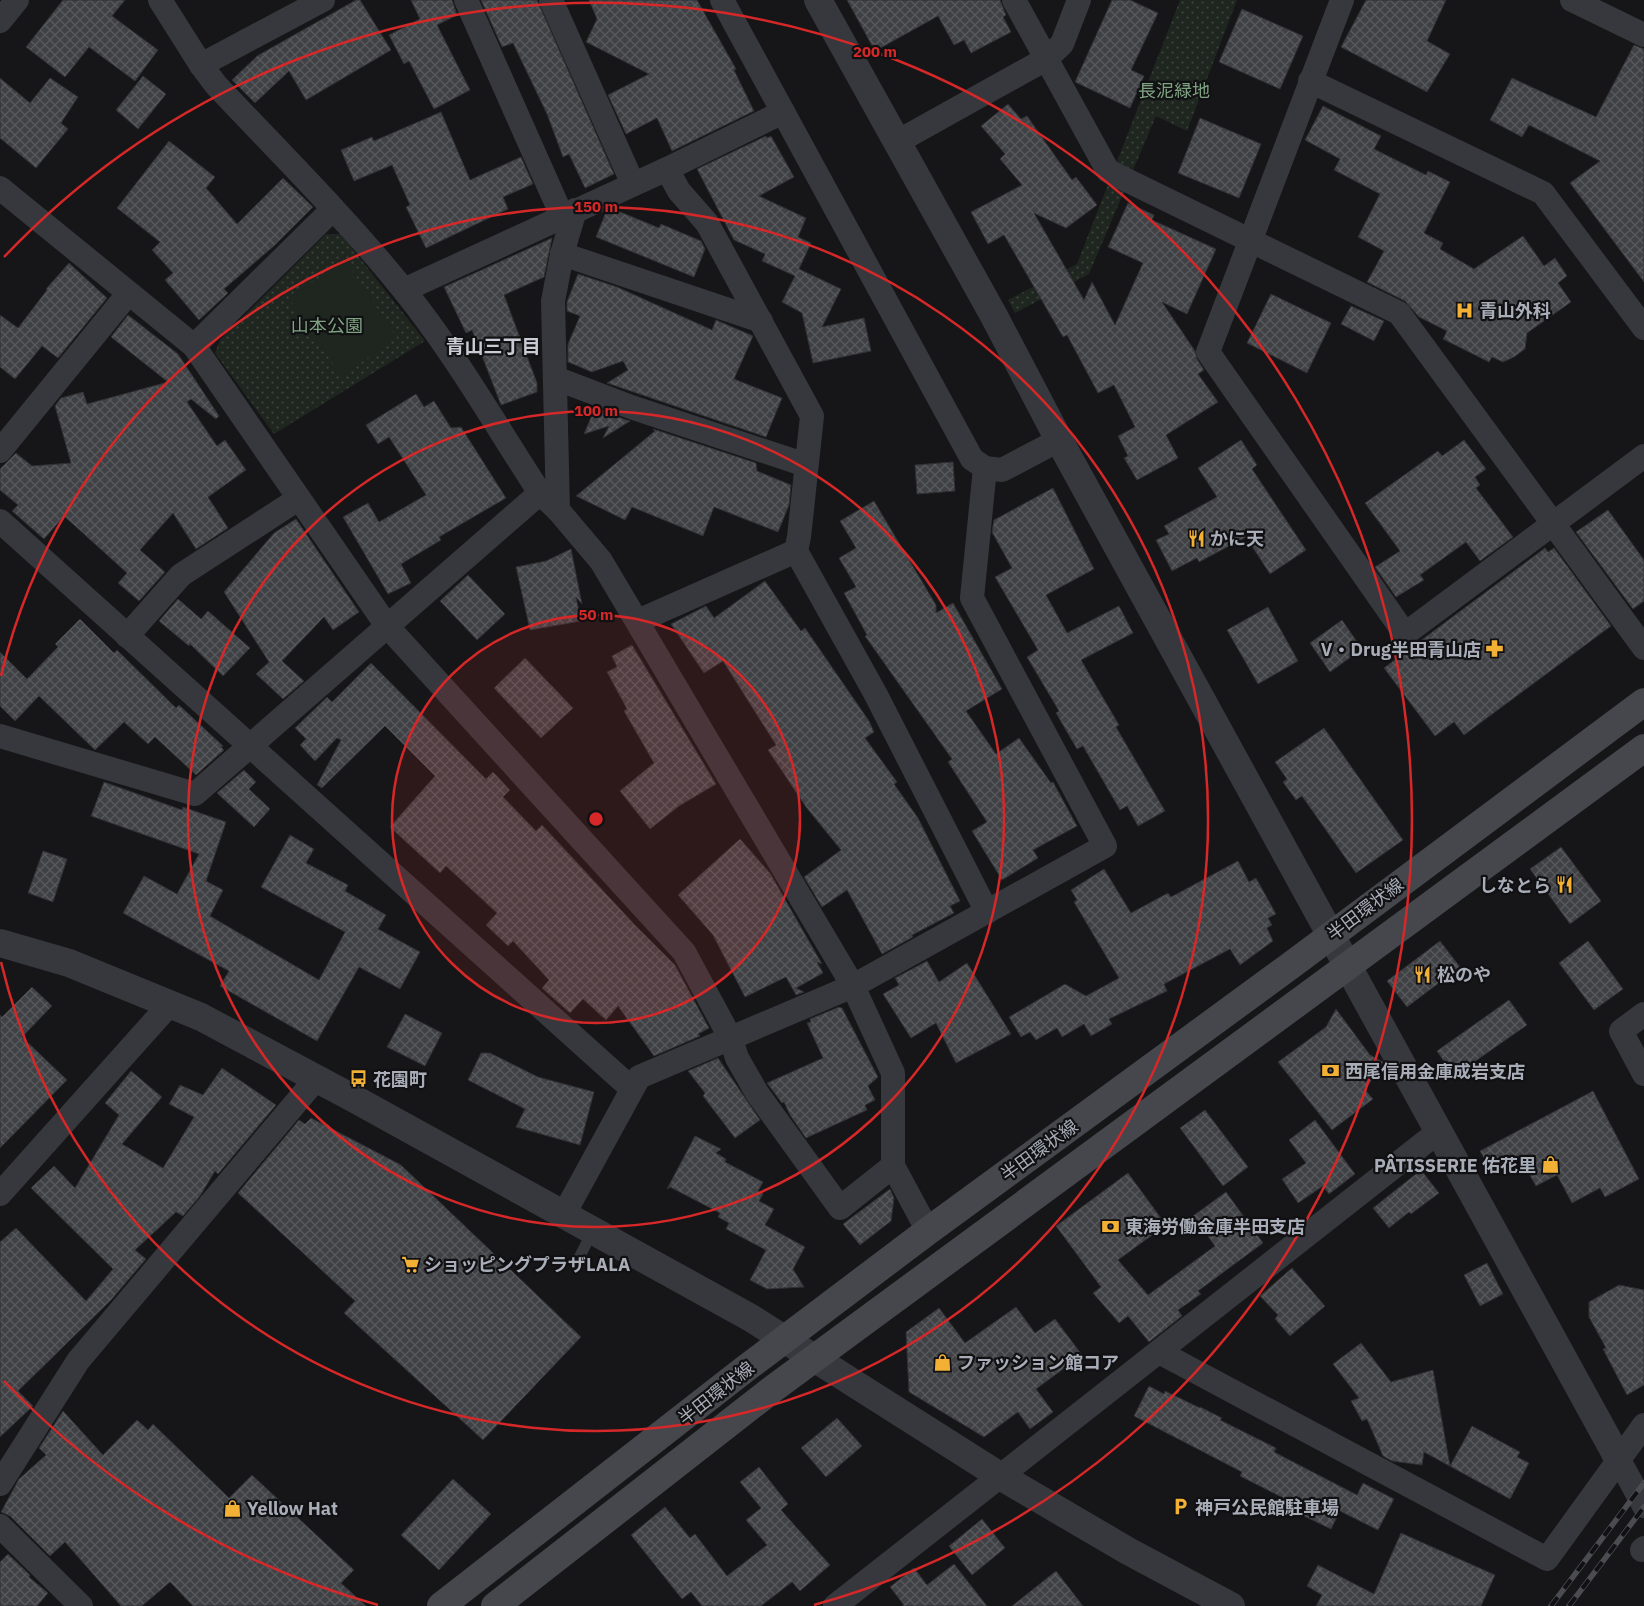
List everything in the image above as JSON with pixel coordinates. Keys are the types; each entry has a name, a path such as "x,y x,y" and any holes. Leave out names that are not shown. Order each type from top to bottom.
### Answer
{"main road":[{"name":"半田環状線","path":"441,1606 538,1524 786,1340 928,1231 1644,702"},
{"name":"半田環状線","path":"495,1606 815,1359 1644,748"}],"street":[{"path":"0,21 17,0"},
{"path":"160,0 201,66 216,85 356,232 404,290 442,341 540,493 558,510 601,561 853,986 893,1073 893,1166 928,1231"},
{"path":"201,66 323,0"},
{"path":"466,0 568,213 553,302 558,510"},
{"path":"551,0 633,184"},
{"path":"722,0 972,459 986,468 1002,470 1059,440"},
{"path":"818,0 994,316 1059,440 1350,966 1438,1132 1644,1506"},
{"path":"1014,0 1108,171 1399,313 1644,648"},
{"path":"897,142 1046,59 1062,44 1079,0"},
{"path":"1342,0 1208,352 1405,634 1644,456"},
{"path":"1572,0 1644,35"},
{"path":"1310,81 1543,193 1644,328"},
{"path":"404,290 667,169 783,112"},
{"path":"667,169 679,191 708,223 812,416 796,551 875,693 987,912"},
{"path":"0,188 194,346 386,626 684,952 731,1039 737,1058 757,1093 840,1208 893,1166"},
{"path":"194,346 333,209"},
{"path":"562,254 761,321"},
{"path":"0,451 128,294"},
{"path":"555,378 631,407 806,465"},
{"path":"564,1214 639,1077 853,986 1105,846 972,598 986,468"},
{"path":"0,736 195,794 540,493"},
{"path":"127,636 181,575 298,499"},
{"path":"0,522 632,1089"},
{"path":"638,621 796,551"},
{"path":"0,943 69,963 201,1017 316,1079 593,1230 786,1340 1000,1476 1223,1605"},
{"path":"0,1194 170,1004"},
{"path":"1644,1014 1621,1031 1644,1074"},
{"path":"0,1484 78,1361 316,1079"},
{"path":"835,1606 1438,1132"},
{"path":"1159,1352 1547,1559 1644,1425"},
{"path":"0,1526 81,1606"}],"lane":[{"path":"578,1260 593,1230"}],"green space":[{"name":"長泥緑地","path":"1180,0 1237,0 1187,131 1156,116 1089,274 1015,313 1008,300 1077,264"},
{"name":"山本公園","path":"326,234 341,234 425,341 274,434 215,353 220,340"},
{"path":"345,260 397,338 341,376 289,298"}],"building":[{"path":"63,0 125,0 112,16 158,50 135,81 89,47 65,77 26,47"},
{"path":"356,0 360,0 391,50 306,100 289,71 255,103 232,80 257,56"},
{"path":"411,0 452,0 457,15 437,25 470,90 434,109 409,61 404,64 389,35 420,19"},
{"path":"481,0 537,0 614,174 585,188 569,154 563,157 547,114 513,43 502,47"},
{"path":"589,0 697,0 736,69 734,70 754,111 672,151 657,118 626,134 608,95 649,74 586,42 597,19"},
{"path":"847,0 1000,0 1006,15 1003,17 1011,32 971,53 964,40 954,45 938,16 875,51"},
{"path":"1112,0 1130,0 1158,13 1131,70 1144,76 1130,108 1075,82"},
{"path":"1366,0 1446,0 1427,41 1450,54 1427,92 1341,47"},
{"path":"1242,9 1303,36 1280,89 1219,62"},
{"path":"1634,45 1644,49 1644,282 1570,183 1600,161 1529,125 1522,137 1490,120 1512,78 1596,117"},
{"path":"143,76 166,94 138,129 116,110"},
{"path":"0,78 30,103 50,78 78,97 61,123 68,129 36,168 0,138"},
{"path":"1008,104 1021,119 1027,116 1072,180 1076,177 1097,205 1066,228 1034,213 1084,300 1092,282 1115,325 1143,263 1108,247 1128,203 1154,215 1152,220 1216,249 1187,314 1162,302 1195,351 1197,359 1204,370 1198,374 1218,402 1166,435 1178,458 1137,480 1124,458 1128,456 1118,436 1135,427 1114,385 1098,393 1067,335 1063,337 1004,235 988,244 971,212 1022,185 1000,159 1005,154 981,126"},
{"path":"1323,106 1381,136 1374,149 1426,175 1428,171 1450,182 1424,233 1443,243 1440,249 1474,269 1523,236 1544,266 1555,258 1567,276 1558,283 1571,302 1527,333 1525,349 1503,362 1492,357 1489,362 1443,339 1447,331 1419,317 1405,301 1367,282 1384,251 1358,237 1380,194 1334,170 1340,159 1305,140"},
{"path":"441,112 470,180 521,157 533,184 503,197 508,209 426,248 406,207 410,205 392,165 354,181 341,150 372,137 374,141"},
{"path":"1200,118 1261,144 1239,198 1178,173"},
{"path":"766,136 767,138 771,136 794,177 759,196 806,218 798,237 811,243 799,269 841,289 822,327 864,318 871,351 813,363 802,313 782,302 795,276 762,261 765,254 734,240 697,169"},
{"path":"169,141 215,177 206,188 237,224 283,178 313,207 275,245 224,289 228,293 199,320 165,280 173,273 152,250 160,242 117,208"},
{"path":"613,209 659,228 661,224 701,241 705,249 694,277 596,237 606,212"},
{"path":"552,238 544,277 504,295 537,383 537,392 501,405 472,330 466,333 444,287"},
{"path":"69,263 107,298 58,358 42,346 15,379 0,367 0,315 18,328 46,289"},
{"path":"578,274 617,287 712,330 716,320 753,336 734,379 782,398 766,437 607,383 628,370 623,361 592,372 568,362 568,344 580,316 567,311 567,302"},
{"path":"1271,294 1331,323 1307,373 1247,343"},
{"path":"1351,306 1384,321 1374,341 1341,324"},
{"path":"128,315 178,354 219,416 216,419 191,399 187,402 217,446 225,440 246,470 208,497 228,528 196,549 173,513 140,550 165,572 139,601 118,583 127,573 64,516 44,539 12,511 18,505 0,490 0,469 16,453 32,466 71,463 55,406 61,398 83,392 87,404 168,382 111,337"},
{"path":"416,394 424,407 434,401 451,428 461,427 506,498 439,537 441,540 401,564 411,583 388,594 343,517 368,503 379,522 426,495 389,437 378,444 366,425"},
{"path":"595,408 630,421 603,438 609,426 584,434"},
{"path":"653,429 756,463 757,471 791,485 789,505 778,532 714,507 703,536 632,507 625,520 576,496 655,431"},
{"path":"1241,440 1257,465 1252,469 1306,550 1270,574 1246,537 1199,562 1197,558 1172,571 1156,540 1169,534 1164,526 1217,497 1198,468"},
{"path":"1464,440 1486,469 1475,477 1480,485 1476,488 1513,537 1480,561 1466,542 1420,575 1424,580 1396,597 1375,567 1400,551 1365,503 1438,451 1442,456"},
{"path":"953,462 955,491 917,494 915,465"},
{"path":"1053,488 1094,569 1046,595 1067,633 1119,606 1133,633 1081,660 1119,725 1116,727 1165,811 1138,826 1127,806 1120,810 1083,746 1077,749 1056,713 1059,711 1027,657 1038,650 995,577 1012,568 992,532 994,520"},
{"path":"874,501 936,605 936,613 953,603 1002,689 966,711 996,754 1019,738 1051,783 1053,782 1077,826 1033,850 1038,858 1002,880 972,831 987,822 948,762 952,759 865,636 867,635 844,593 856,587 839,558 856,548 840,521"},
{"path":"1608,510 1644,560 1644,601 1633,609 1576,532"},
{"path":"296,519 359,612 333,630 324,617 282,661 304,681 283,699 256,674 269,662 224,592 274,533"},
{"name":"V・Drug半田青山店","path":"1545,548 1548,552 1554,548 1611,626 1464,735 1454,722 1435,736 1384,668"},
{"path":"571,549 582,604 576,597 581,621 530,630 516,567 546,561"},
{"path":"468,575 505,614 477,640 440,601"},
{"path":"765,581 801,631 805,628 869,721 874,732 865,738 897,782 894,784 918,818 960,901 950,906 954,913 912,935 913,937 882,954 847,890 822,907 804,877 841,850 806,807 768,750 776,745 723,661 704,673 671,624 706,606 714,618"},
{"path":"178,599 201,619 208,611 250,648 223,676 190,644 189,646 159,621"},
{"path":"1268,607 1298,661 1258,684 1227,630"},
{"path":"80,619 114,653 117,650 176,708 179,705 223,746 221,747 224,750 196,775 155,737 148,744 124,722 95,750 39,696 15,721 0,706 0,652 27,679 58,647 55,644"},
{"path":"1342,620 1362,649 1330,672 1310,643"},
{"path":"632,645 716,784 679,806 650,829 620,791 654,763 624,711 627,709 607,672 617,667 612,656"},
{"path":"525,658 573,708 541,738 494,688"},
{"path":"371,663 486,779 493,772 510,790 503,797 536,831 542,825 675,965 709,1028 698,1034 700,1036 654,1056 618,1006 606,1020 583,999 570,1013 542,988 549,980 513,941 508,946 486,925 497,913 446,866 440,873 390,827 435,776 385,726 322,788 317,785 341,740 337,738 315,761 300,745 306,739 295,728 327,697 332,702"},
{"path":"1324,728 1403,840 1356,873 1302,796 1296,800 1283,782 1287,779 1275,762"},
{"path":"244,770 256,782 249,789 270,809 254,827 217,793"},
{"path":"104,782 182,810 183,807 226,822 206,881 223,890 210,916 319,980 345,932 261,887 290,835 314,849 306,863 348,885 345,891 386,915 378,929 420,952 400,989 359,967 317,1041 220,986 229,971 123,913 144,876 177,894 199,854 91,816"},
{"path":"740,839 770,873 822,964 817,962 823,973 796,988 804,992 796,995 786,977 745,997 713,935 678,895"},
{"name":"しなとら","path":"1561,847 1601,901 1570,924 1530,869"},
{"path":"43,851 67,859 53,902 28,893"},
{"path":"1238,861 1249,882 1256,878 1276,914 1268,918 1272,925 1267,928 1273,941 1240,965 1230,949 1164,984 1167,991 1109,1019 1112,1024 1091,1036 1084,1024 1062,1037 1057,1028 1036,1040 1030,1032 1021,1037 1009,1017 1065,984 1086,996 1119,978 1074,902 1077,900 1071,890 1104,869 1131,913 1168,893 1171,897"},
{"name":"松のや","path":"1440,941 1460,967 1407,1007 1387,981"},
{"path":"1588,941 1623,989 1594,1010 1559,963"},
{"path":"927,961 939,982 967,963 1011,1034 956,1063 936,1023 911,1038 883,994 899,985 895,978"},
{"path":"32,987 52,1006 22,1037 67,1080 0,1148 0,1015 2,1017"},
{"path":"1509,1000 1527,1025 1454,1076 1437,1051"},
{"path":"839,1007 842,1008 878,1077 868,1086 875,1100 865,1105 867,1110 806,1138 790,1115 784,1102 782,1103 767,1083 823,1058 807,1023 811,1022 810,1019"},
{"name":"西尾信用金庫成岩支店","path":"1336,1009 1370,1055 1383,1062 1365,1090 1373,1099 1332,1130 1278,1062 1326,1027"},
{"path":"405,1014 442,1033 425,1066 387,1047"},
{"path":"481,1053 490,1053 538,1077 594,1092 580,1145 516,1127 525,1109 468,1080"},
{"path":"718,1058 760,1120 735,1138 703,1096 705,1093 688,1071"},
{"path":"222,1068 276,1105 218,1174 215,1171 200,1196 183,1216 176,1212 135,1250 146,1259 111,1300 18,1391 33,1406 0,1437 0,1242 16,1228 86,1301 113,1269 31,1188 54,1166 75,1188 119,1115 105,1103 131,1071 162,1097 122,1144 163,1168 194,1117 169,1104 180,1085 203,1095"},
{"path":"1593,1091 1639,1179 1605,1197 1600,1188 1572,1203 1557,1175 1536,1186 1520,1158 1492,1173 1480,1151"},
{"path":"1205,1110 1248,1167 1223,1186 1180,1128"},
{"name":"ショッピングプラザLALA","path":"311,1118 401,1165 581,1337 483,1440 344,1313 355,1301 238,1193 299,1120 305,1124"},
{"path":"1315,1120 1355,1174 1329,1194 1323,1186 1298,1203 1282,1179 1306,1163 1289,1140"},
{"path":"695,1136 721,1149 716,1153 726,1159 725,1162 763,1182 758,1191 763,1194 759,1201 774,1209 765,1225 805,1247 793,1269 804,1287 767,1289 750,1280 766,1250 726,1229 729,1223 718,1217 720,1213 670,1187 667,1189"},
{"path":"1421,1170 1439,1193 1411,1214 1409,1212 1389,1228 1373,1208"},
{"path":"1128,1173 1166,1225 1118,1260 1148,1295 1215,1246 1193,1216 1226,1192 1263,1243 1198,1291 1201,1294 1178,1310 1182,1316 1149,1342 1128,1316 1119,1323 1093,1293 1101,1287 1056,1226"},
{"path":"890,1189 894,1198 891,1221 860,1245 843,1224"},
{"path":"1487,1263 1503,1294 1480,1306 1464,1275"},
{"path":"1292,1268 1325,1306 1290,1336 1275,1319 1278,1315 1260,1296"},
{"path":"1619,1285 1644,1290 1644,1385 1627,1395 1603,1349 1606,1348 1589,1317 1589,1302"},
{"path":"1016,1307 1035,1333 1055,1319 1082,1355 1036,1389 1053,1412 1030,1429 1018,1412 984,1437 909,1392 906,1332 939,1308 965,1343"},
{"path":"1361,1343 1391,1382 1433,1370 1450,1466 1472,1426 1520,1452 1517,1457 1529,1463 1510,1499 1424,1452 1422,1465 1392,1461 1383,1456 1367,1419 1362,1421 1351,1401 1359,1398 1333,1364"},
{"path":"1149,1386 1164,1394 1165,1391 1222,1418 1220,1420 1276,1448 1274,1452 1357,1495 1363,1483 1394,1499 1378,1530 1340,1511 1331,1529 1302,1515 1305,1509 1240,1476 1242,1472 1134,1416"},
{"path":"63,1411 103,1455 137,1420 148,1430 153,1424 229,1498 252,1475 354,1570 341,1583 366,1606 193,1606 170,1582 142,1606 121,1606 65,1542 50,1556 10,1516 1,1512 19,1479 46,1455 39,1448"},
{"path":"837,1418 862,1446 826,1477 801,1448"},
{"path":"759,1467 788,1504 781,1510 830,1565 800,1591 792,1582 761,1606 702,1606 691,1592 682,1599 631,1535 665,1507 690,1538 695,1534 727,1576 767,1545 746,1520 761,1508 740,1482"},
{"path":"453,1479 491,1514 439,1570 401,1535"},
{"path":"982,1519 1005,1548 972,1575 949,1546"},
{"path":"1401,1533 1495,1575 1481,1606 1316,1606 1322,1595 1307,1586 1318,1565 1374,1594"},
{"path":"8,1554 30,1575 29,1577 48,1593 37,1606 0,1606 0,1562"},
{"path":"954,1564 987,1606 902,1606 904,1605 890,1587 914,1568 927,1585"},
{"path":"1056,1571 1083,1606 1012,1606"}],"railway":[{"path":"1551,1606 1644,1483"},
{"path":"1569,1606 1644,1507"}],"place":[{"name":"青山外科","path":"1465,310"},
{"name":"かに天","path":"1196,538"},
{"name":"V・Drug半田青山店","path":"1495,649"},
{"name":"しなとら","path":"1565,885"},
{"name":"松のや","path":"1423,974"},
{"name":"西尾信用金庫成岩支店","path":"1331,1071"},
{"name":"花園町","path":"359,1079"},
{"name":"PÂTISSERIE 佑花里","path":"1550,1165"},
{"name":"東海労働金庫半田支店","path":"1111,1226"},
{"name":"ショッピングプラザLALA","path":"410,1264"},
{"name":"ファッション館コア","path":"943,1362"},
{"name":"神戸公民館駐車場","path":"1181,1507"},
{"name":"Yellow Hat","path":"233,1508"}],"district":[{"name":"青山三丁目","path":"493,346"}]}
